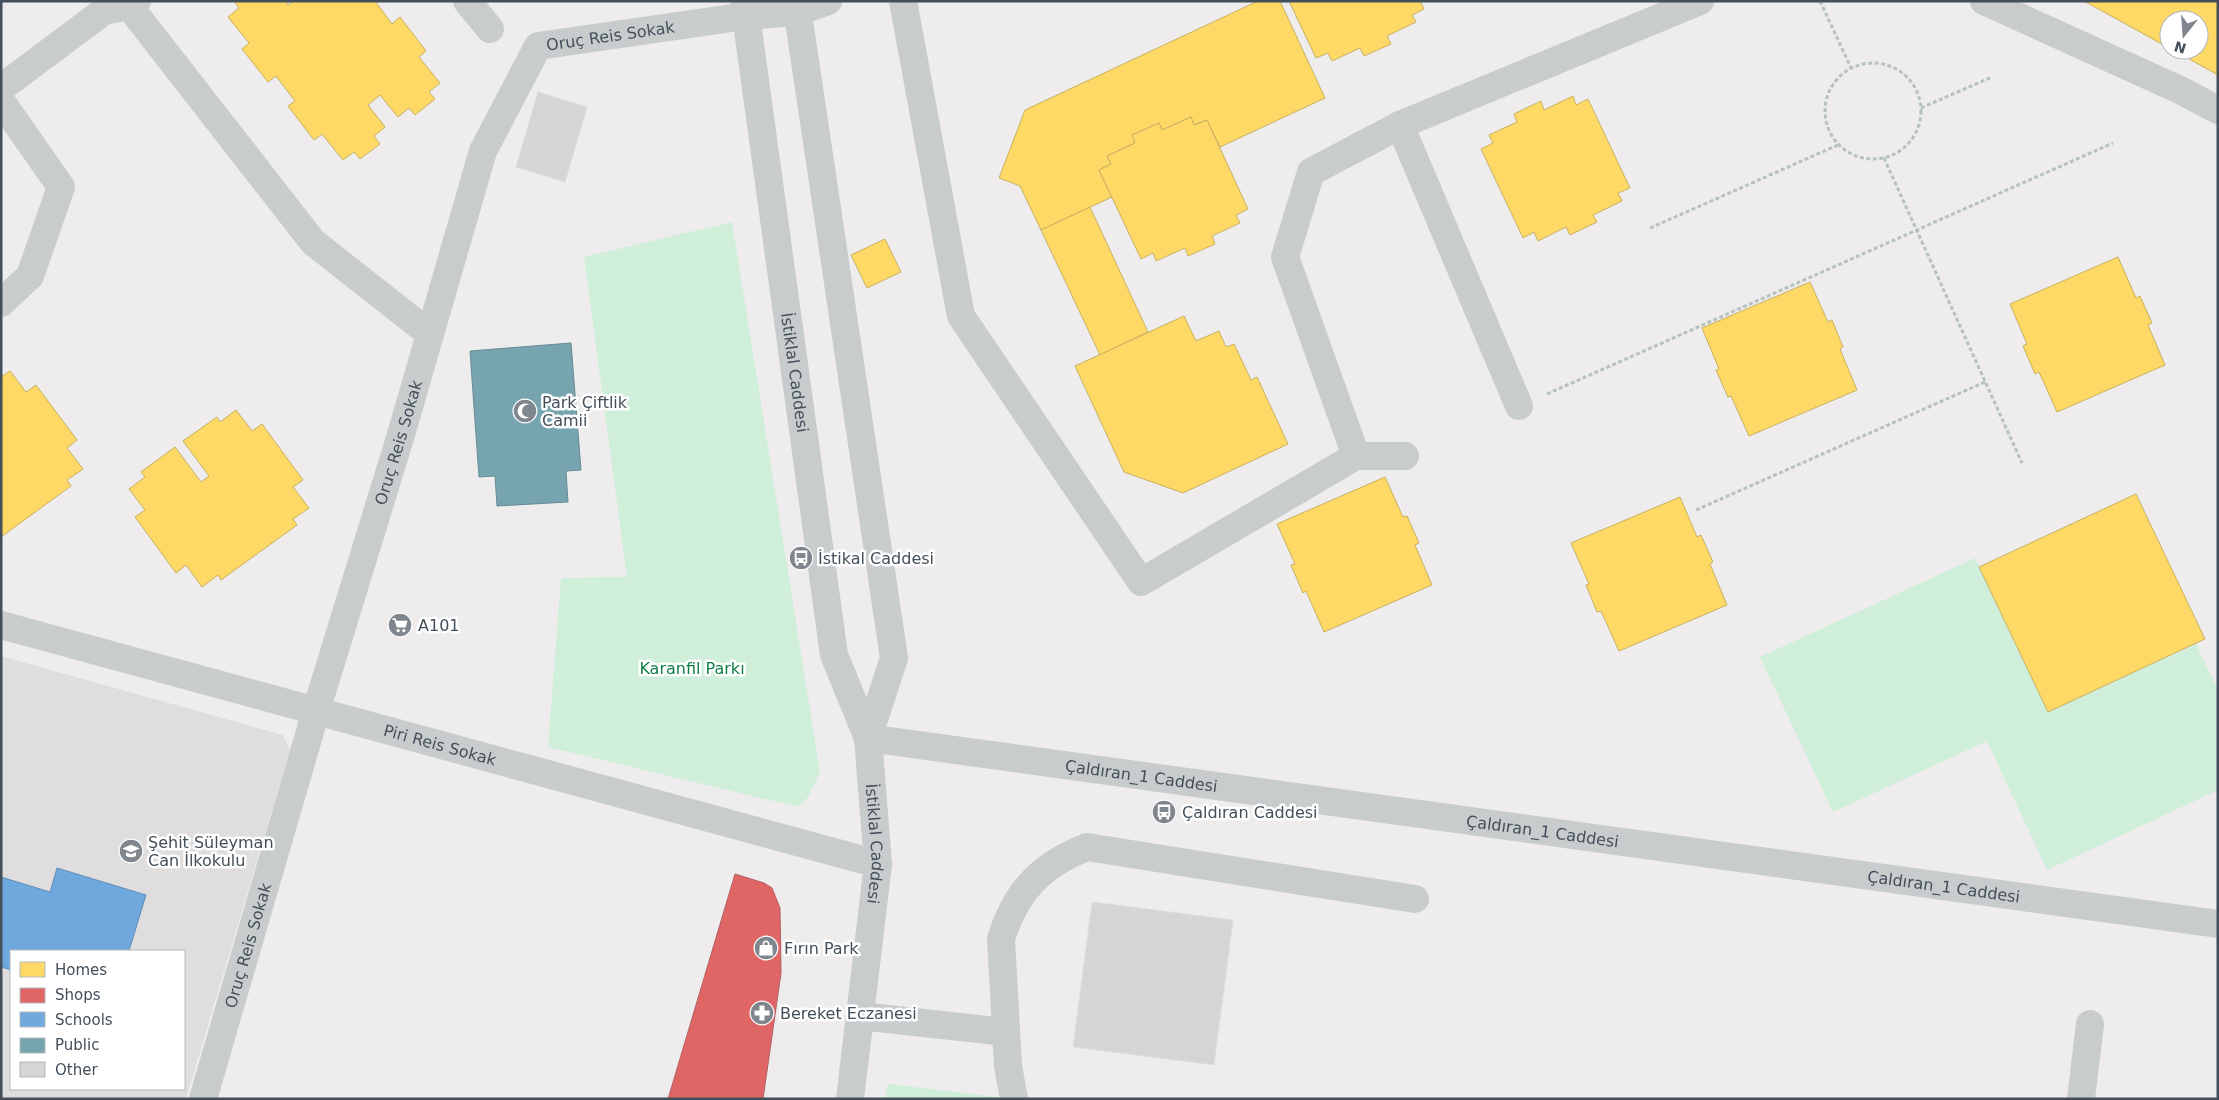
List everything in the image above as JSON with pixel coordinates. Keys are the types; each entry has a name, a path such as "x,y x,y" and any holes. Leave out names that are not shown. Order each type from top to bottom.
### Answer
{"street":[{"path":"467,1 490,29"},
{"name":"Oruç Reis Sokak","path":"204,1099 316,711 483,152 538,46 745,8 796,6 828,1"},
{"path":"903,1 961,316 1141,582 1356,456 1405,456"},
{"path":"1356,456 1285,257 1311,172 1400,125 1700,1"},
{"path":"1984,1 2180,90 2218,110"},
{"path":"1,88 104,10 133,4 313,242 430,334"},
{"name":"İstiklal Caddesi","path":"796,6 894,658 868,738"},
{"name":"İstiklal Caddesi","path":"745,8 834,655 868,738 878,864 850,1099"},
{"path":"1,101 61,187 30,276 1,303"},
{"path":"1400,125 1519,406"},
{"name":"Piri Reis Sokak","path":"1,625 878,864"},
{"name":"Çaldıran_1 Caddesi","path":"868,738 2218,924"},
{"path":"1014,1099 1008,1066 1001,939 1017,900 1046,868 1066,856 1087,847 1415,899"},
{"path":"860,1016 1006,1032"},
{"path":"2081,1099 2090,1024"}],"path":[{"path":"1820,1 1851,68"},
{"path":"1863,64 1888,65 1899,70 1909,78 1916,89 1922,108 1920,126 1914,138 1896,154 1871,160 1847,152 1830,134 1826,122 1826,103 1832,85 1840,75 1851,68 1863,64"},
{"path":"1922,108 1992,77"},
{"path":"1519,406 2113,143"},
{"path":"1650,228 1838,144"},
{"path":"1884,158 2022,462"},
{"path":"1696,510 1985,382"}],"shaded area":[{"name":"Şehit Süleyman Can İlkokulu","path":"1,656 283,735 290,750 186,1099 1,1099"}],"green space":[{"name":"Karanfil Parkı","path":"732,222 820,772 808,797 799,807 548,747 561,578 627,577 584,257"},
{"path":"1975,558 2048,712 2196,644 2218,690 2218,790 2047,870 1987,741 1833,812 1760,657"},
{"path":"888,1084 1005,1098 1005,1099 885,1099"}],"building: Homes":[{"path":"234,1 285,1 288,5 293,1 375,1 392,24 400,17 426,51 419,57 440,83 429,92 435,99 415,115 409,108 398,117 380,95 368,105 385,127 374,136 380,144 360,159 354,152 343,160 322,134 314,140 288,106 295,101 276,76 268,82 242,49 249,43 228,17 239,8"},
{"path":"1258,1 1280,1 1325,98 1220,147 1207,120 1194,125 1191,117 1162,130 1159,123 1132,135 1135,143 1107,156 1111,164 1099,170 1112,197 1041,230 1020,186 999,178 1025,110"},
{"path":"1289,1 1420,1 1424,9 1412,15 1416,22 1387,36 1391,44 1364,56 1360,48 1332,61 1328,53 1316,58"},
{"path":"2084,1 2218,1 2218,75 2191,60 2209,60 2209,10 2159,10 2159,42"},
{"path":"1573,96 1576,105 1588,99 1630,188 1618,193 1622,201 1593,215 1597,222 1570,235 1566,227 1538,241 1534,232 1523,238 1481,149 1493,143 1489,135 1517,122 1514,114 1541,101 1544,110"},
{"path":"1191,117 1194,125 1207,120 1248,209 1236,215 1240,223 1212,236 1215,244 1188,256 1185,248 1156,261 1153,253 1141,259 1099,170 1111,164 1107,156 1135,143 1132,135 1159,123 1162,130"},
{"path":"1090,207 1148,332 1100,355 1041,230"},
{"path":"885,239 901,272 867,288 851,255"},
{"path":"2118,257 2136,298 2140,296 2152,323 2148,325 2165,365 2057,412 2039,372 2035,374 2023,346 2027,344 2010,304"},
{"path":"1810,282 1828,322 1832,320 1843,347 1840,349 1857,390 1749,436 1731,396 1728,397 1716,370 1719,369 1702,328"},
{"path":"1184,316 1196,341 1219,331 1226,347 1234,344 1251,380 1257,377 1288,444 1183,493 1124,472 1075,366"},
{"path":"10,371 26,392 36,385 77,440 67,448 83,469 67,480 71,486 1,537 1,377"},
{"path":"236,410 252,431 262,424 303,480 293,487 309,508 293,519 297,525 221,580 218,575 202,587 186,565 176,573 135,517 145,510 129,489 145,477 141,472 175,447 201,482 209,476 183,441 217,417 220,422"},
{"path":"1385,477 1403,517 1407,516 1419,543 1415,545 1432,585 1324,632 1306,591 1303,593 1291,565 1295,564 1277,524"},
{"path":"2136,494 2205,639 2048,712 1979,567"},
{"path":"1680,497 1697,537 1701,535 1713,562 1710,564 1727,605 1619,651 1601,611 1597,612 1586,585 1589,584 1571,543"}],"building: Shops":[{"path":"735,874 764,883 772,888 780,908 781,973 763,1099 668,1099"}],"building: Schools":[{"path":"57,868 146,895 129,950 10,950 10,970 1,967 1,877 50,892"}],"building: Public":[{"name":"Park Çiftlik Camii","path":"571,343 581,470 566,471 568,502 497,506 495,476 479,477 470,351"}],"building: Other":[{"path":"538,92 587,107 565,182 516,167"},
{"path":"1092,902 1233,920 1214,1065 1073,1047"}],"place":[{"name":"Park Çiftlik Camii","path":"525,411"},
{"name":"İstikal Caddesi","path":"801,558"},
{"name":"A101","path":"400,625"},
{"name":"Çaldıran Caddesi","path":"1164,812"},
{"name":"Şehit Süleyman Can İlkokulu","path":"131,851"},
{"name":"Fırın Park","path":"766,948"},
{"name":"Bereket Eczanesi","path":"762,1013"}]}
